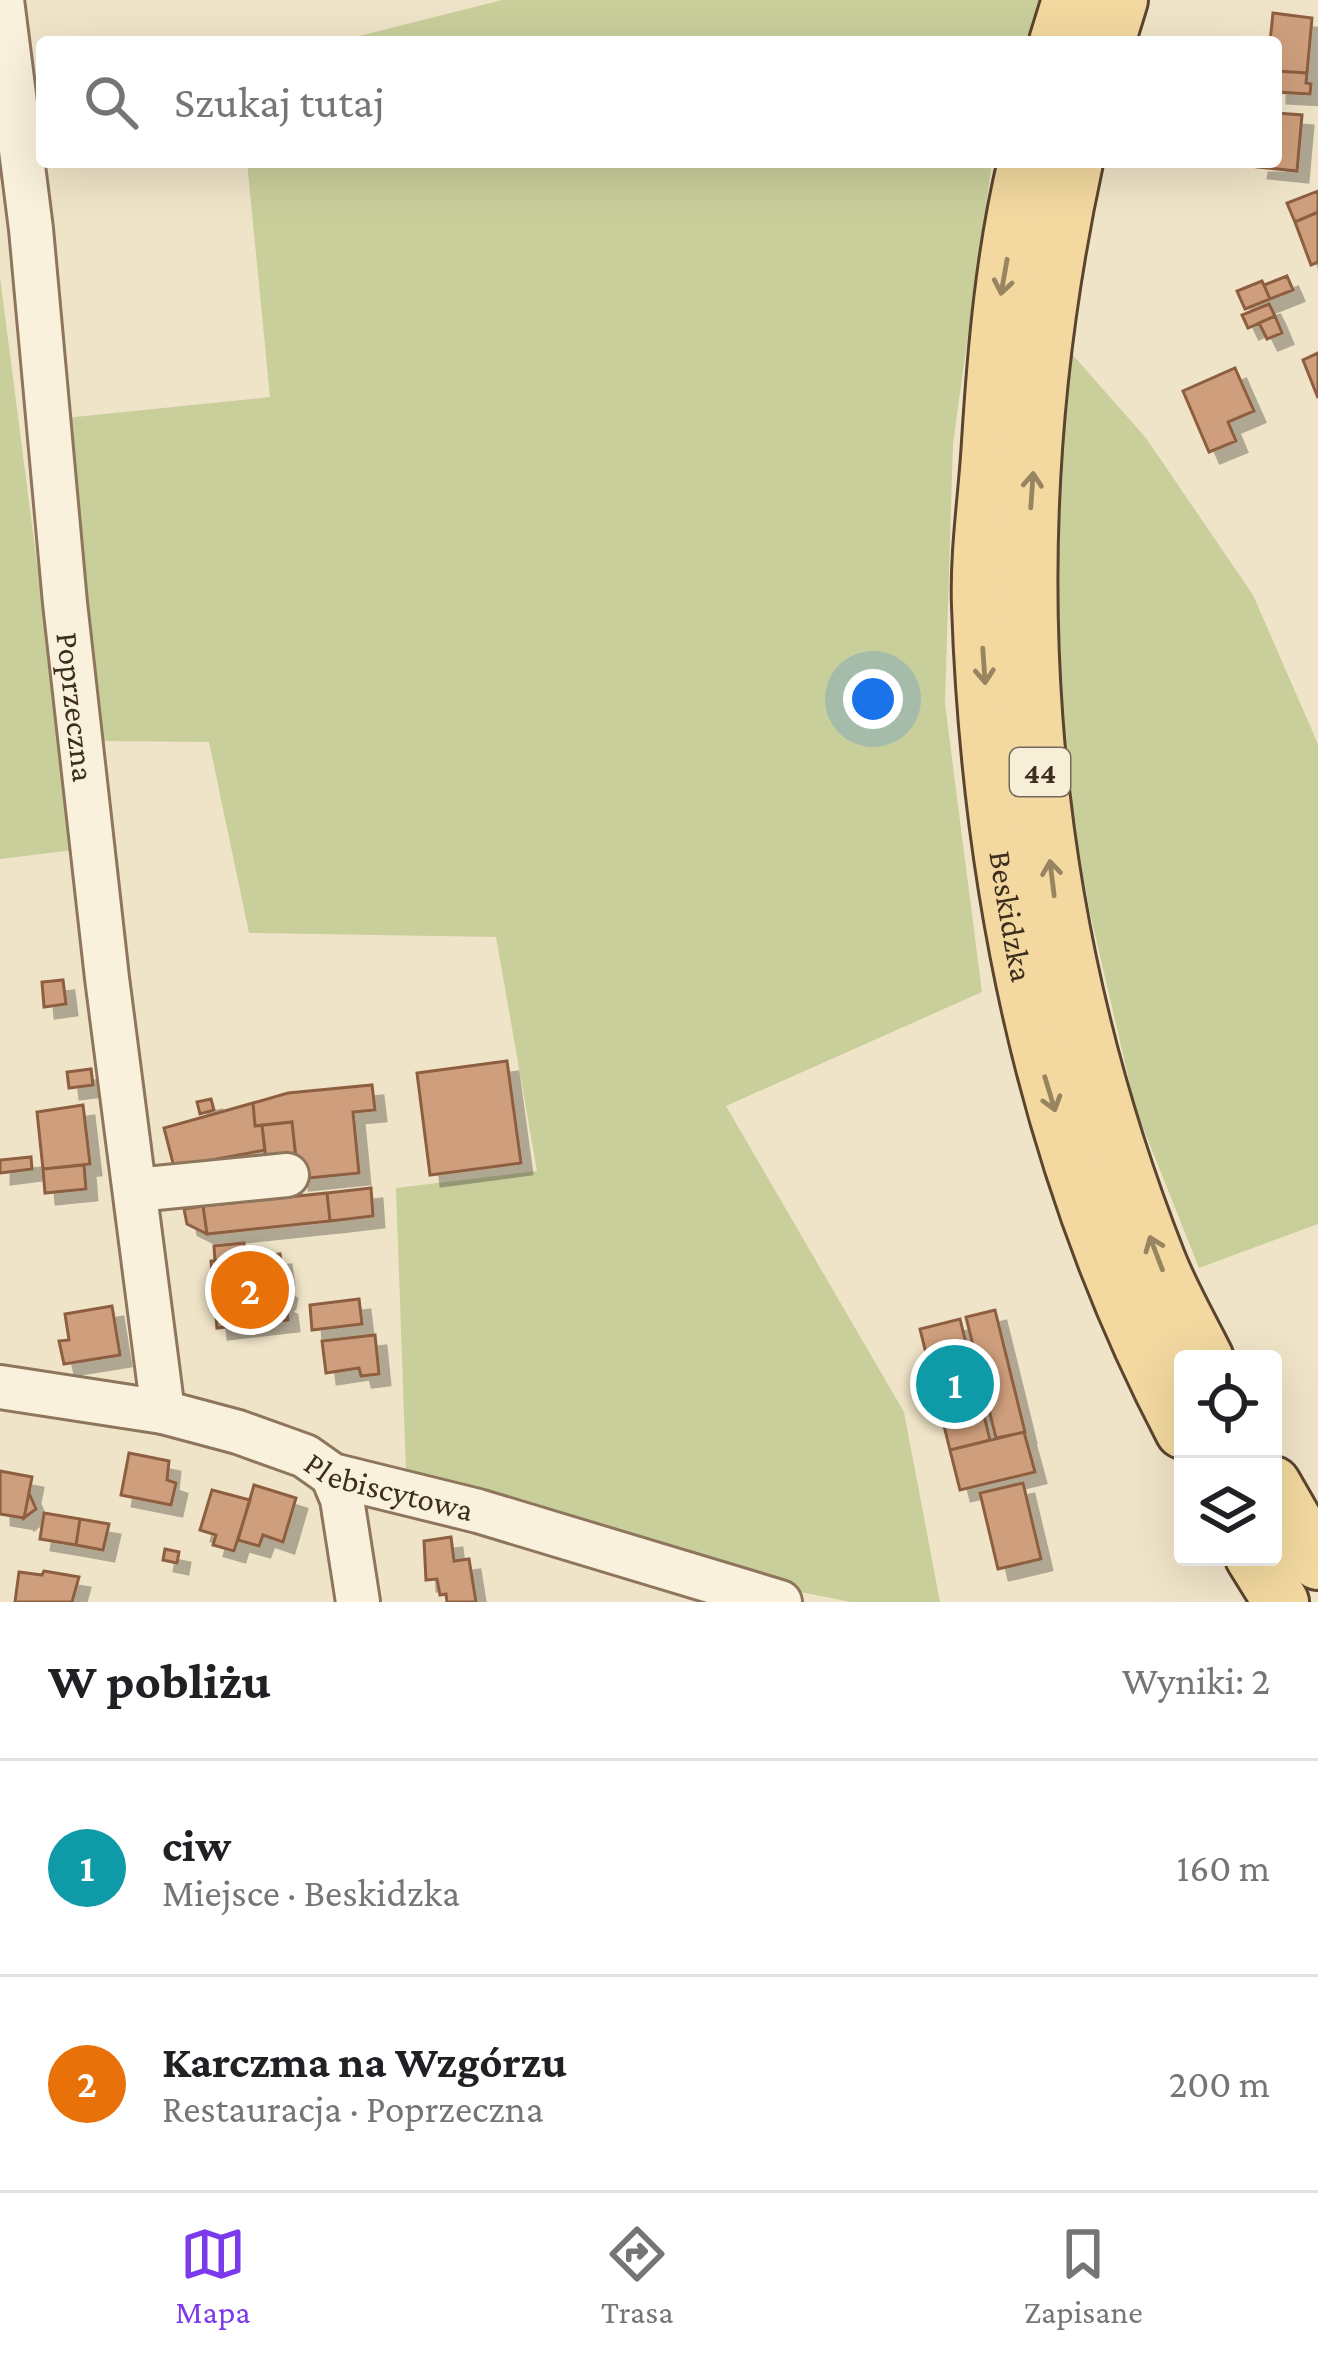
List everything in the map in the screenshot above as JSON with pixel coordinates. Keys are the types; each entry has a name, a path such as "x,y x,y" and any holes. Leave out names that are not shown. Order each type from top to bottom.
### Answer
{"main road":[{"path":"1059,36 1070,0"},
{"path":"1108,36 1120,0"},
{"name":"Beskidzka","path":"1025,168 999,307 980,602 1008,916 1041,1066 1078,1186 1115,1286 1174,1412"},
{"name":"Beskidzka","path":"1074,168 1049,304 1032,480 1029,682 1055,908 1096,1082 1159,1264 1202,1350"},
{"path":"1282,1500 1318,1562"},
{"path":"1258,1566 1280,1602"}],"street":[{"name":"Poprzeczna","path":"2,0 31,229 65,603 163,1412"},
{"path":"136,1190 287,1175"},
{"name":"Plebiscytowa","path":"0,1387 163,1412 238,1432 305,1456 332,1475 478,1511 781,1602"},
{"path":"332,1475 342,1499 358,1602"}],"green space":[{"path":"502,0 1039,0 1029,36 359,36"},
{"path":"248,168 991,168 953,444 945,704 982,992 726,1106 904,1412 940,1602 851,1602 760,1584 406,1472 396,1188 537,1171 496,937 249,933 209,742 99,741 65,418 270,397"},
{"path":"0,277 74,850 0,859"},
{"path":"1072,354 1146,438 1253,595 1318,744 1318,1224 1199,1268 1136,1110 1090,913 1057,730 1053,562"}],"building":[{"path":"1273,13 1312,18 1307,73 1282,71 1282,36 1271,36"},
{"path":"1282,71 1307,73 1310,94 1282,92"},
{"path":"1282,113 1302,115 1297,171 1267,168 1282,168"},
{"path":"1318,191 1318,212 1295,222 1287,203"},
{"path":"1318,212 1318,262 1311,265 1295,222"},
{"path":"1287,276 1293,290 1270,299 1264,285"},
{"path":"1262,281 1270,299 1245,309 1237,291"},
{"path":"1269,304 1275,316 1248,328 1242,315"},
{"path":"1275,316 1282,333 1267,339 1259,323"},
{"path":"1318,353 1318,398 1303,360"},
{"path":"1235,368 1254,411 1228,422 1236,441 1209,452 1183,391"},
{"path":"63,980 66,1004 44,1007 42,982"},
{"path":"507,1061 521,1163 430,1175 417,1073"},
{"path":"91,1069 93,1085 69,1088 67,1072"},
{"path":"372,1085 375,1110 353,1112 359,1173 298,1179 292,1122 255,1126 253,1103 288,1093"},
{"path":"211,1099 214,1110 200,1114 197,1102"},
{"path":"253,1103 255,1126 262,1125 265,1150 174,1167 164,1128"},
{"path":"83,1105 90,1164 43,1169 37,1112"},
{"path":"292,1122 296,1158 266,1161 262,1125"},
{"path":"31,1157 32,1169 0,1173 0,1160"},
{"path":"84,1165 86,1189 45,1193 43,1169"},
{"path":"371,1188 373,1216 330,1221 327,1193"},
{"path":"327,1193 330,1221 207,1234 203,1206"},
{"path":"203,1206 207,1234 187,1224 184,1209"},
{"path":"244,1243 245,1258 215,1261 214,1246"},
{"path":"280,1254 283,1274 273,1277 270,1255"},
{"path":"270,1255 273,1277 286,1288 284,1298 276,1304 279,1321 217,1328 211,1261"},
{"path":"359,1299 362,1324 312,1330 310,1305"},
{"path":"276,1304 286,1304 288,1320 278,1321"},
{"path":"112,1306 120,1355 64,1364 59,1341 69,1340 65,1314"},
{"path":"995,1310 1025,1432 996,1438 966,1317"},
{"path":"960,1319 990,1440 950,1450 920,1329"},
{"path":"375,1335 379,1374 361,1376 359,1368 326,1373 322,1341"},
{"path":"1024,1432 1035,1472 960,1490 950,1450"},
{"path":"129,1453 169,1461 167,1480 176,1483 171,1505 121,1495"},
{"path":"0,1471 32,1477 24,1518 0,1514"},
{"path":"1023,1483 1041,1559 998,1569 980,1493"},
{"path":"254,1485 296,1498 283,1542 263,1535 259,1546 238,1540"},
{"path":"212,1490 250,1500 234,1551 213,1545 216,1535 200,1530"},
{"path":"29,1493 36,1509 24,1518"},
{"path":"44,1513 80,1519 76,1545 40,1539"},
{"path":"80,1519 109,1524 103,1550 76,1545"},
{"path":"451,1537 454,1561 469,1559 476,1602 447,1602 446,1594 440,1595 437,1579 426,1580 424,1541"},
{"path":"165,1549 179,1552 177,1563 163,1560"},
{"path":"44,1571 79,1577 72,1602 15,1602 19,1572 42,1575"}],"place":[{"name":"Karczma na Wzgórzu","path":"250,1290"},
{"name":"ciw","path":"955,1384"}]}
